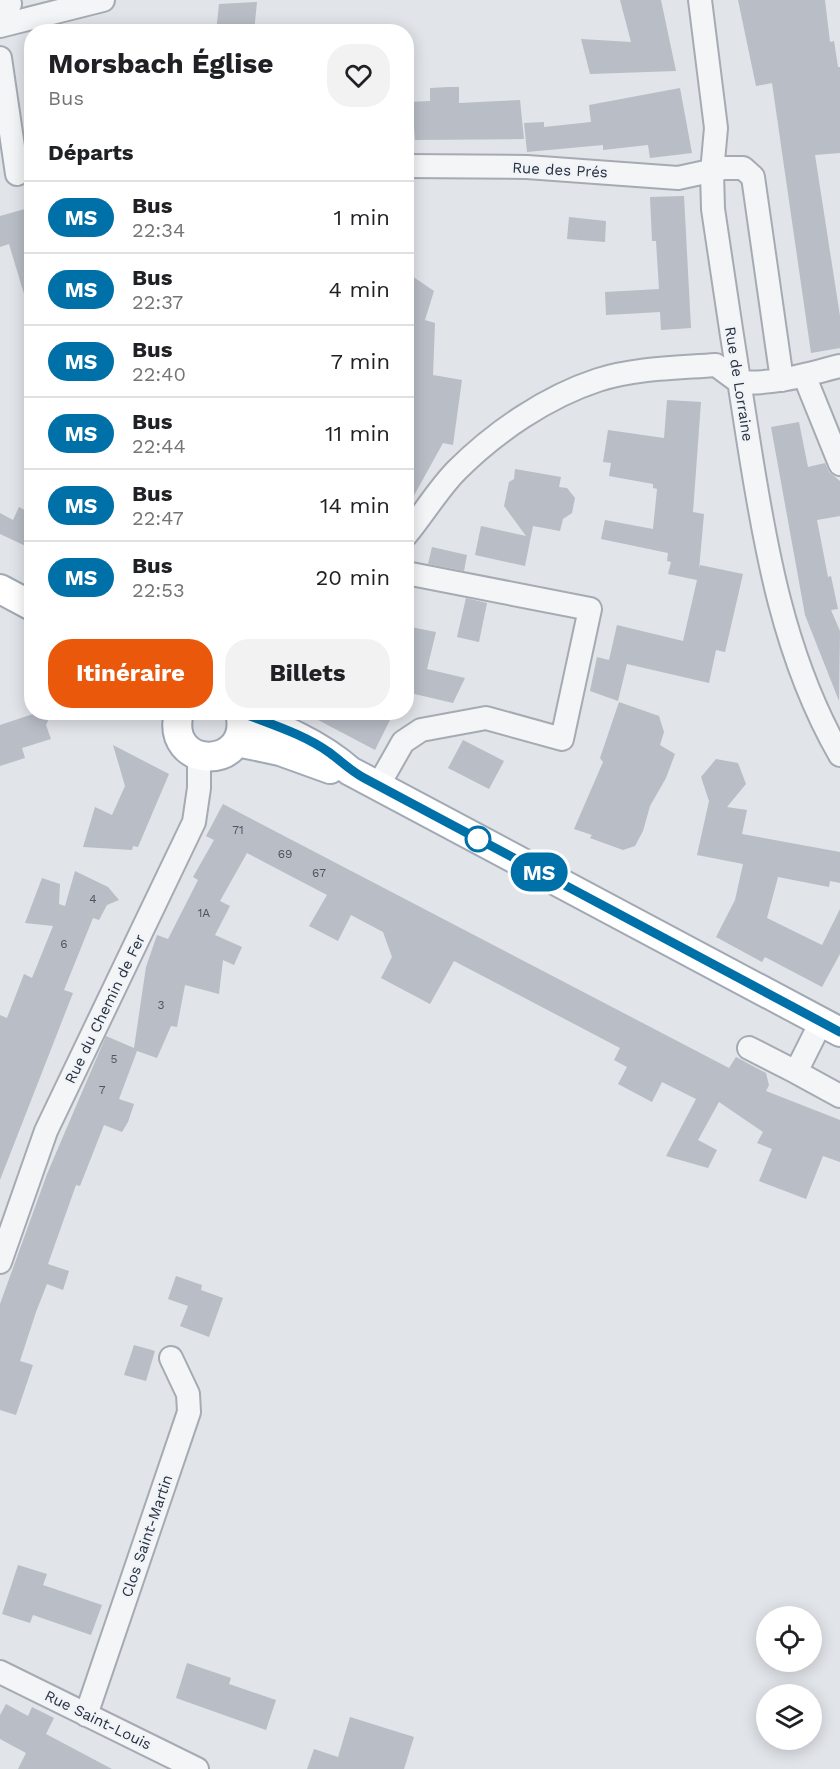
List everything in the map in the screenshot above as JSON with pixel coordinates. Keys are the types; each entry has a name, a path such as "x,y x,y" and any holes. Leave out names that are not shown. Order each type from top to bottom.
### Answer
{"main road":[{"path":"0,589 24,602"},
{"path":"178,720 177,734 182,744 199,756 220,756 237,742 241,732 240,720"},
{"path":"277,720 329,753 350,771 830,1027"},
{"path":"237,742 280,751 325,769 350,771"}],"street":[{"path":"0,20 10,4 9,0"},
{"path":"0,26 104,0"},
{"name":"Rue de Lorraine","path":"700,0 716,128 712,172 713,209 768,562 789,637 827,733 840,755"},
{"path":"0,58 16,174"},
{"name":"Rue des Prés","path":"414,166 527,167 678,178 743,168 753,177 782,380"},
{"path":"414,526 455,472 494,437 538,408 598,380 656,369 716,365 739,382 756,384 840,366"},
{"path":"804,375 840,464"},
{"path":"378,786 403,742 421,730 486,718 562,739 590,609 414,575"},
{"name":"Rue du Chemin de Fer","path":"0,1262 46,1131 194,822 199,788 199,756"},
{"path":"796,1072 830,1027"},
{"path":"749,1048 840,1096"},
{"name":"Clos Saint-Martin","path":"86,1714 189,1412 188,1394 171,1358"},
{"name":"Rue Saint-Louis","path":"0,1672 197,1769"}],"building":[{"path":"620,0 661,0 676,71 590,74 581,39 631,42"},
{"path":"738,0 825,0 830,42 834,41 838,67 840,67 840,153 815,155 840,316 840,348 811,353 772,83 756,86"},
{"path":"257,2 255,24 217,24 219,4"},
{"path":"459,87 459,103 520,100 524,139 415,140 414,102 430,101 430,88"},
{"path":"680,88 692,153 650,158 648,145 603,150 603,145 527,152 524,123 544,122 544,127 591,122 589,105"},
{"path":"684,196 691,328 661,330 660,312 606,315 605,292 659,289 656,241 652,241 650,197"},
{"path":"24,209 24,294 9,244 0,247 0,216"},
{"path":"569,217 606,221 605,242 567,239"},
{"path":"414,277 434,291 425,320 435,323 433,375 462,380 453,445 443,443 414,496"},
{"path":"667,400 701,402 693,512 704,514 699,570 700,565 743,574 725,652 716,650 709,683 627,664 618,701 590,691 597,657 609,660 617,625 683,641 697,580 668,574 671,562 667,561 668,553 601,539 605,520 653,529 657,489 653,488 653,484 609,476 611,463 603,462 608,430 664,438"},
{"path":"799,422 808,467 825,463 829,472 840,481 840,516 817,520 828,577 831,576 838,609 831,610 840,631 839,701 805,615 771,427"},
{"path":"515,469 561,477 559,487 567,488 575,498 572,513 563,519 560,531 533,526 525,566 475,555 481,526 526,536 504,506 509,482 514,479"},
{"path":"19,507 24,510 24,545 0,534 0,513 13,520"},
{"path":"432,547 467,555 464,571 428,564"},
{"path":"466,598 487,603 479,642 457,637"},
{"path":"414,628 436,632 427,669 465,678 453,703 414,694"},
{"path":"619,702 659,716 664,732 660,745 675,754 666,778 650,806 643,831 635,846 623,850 590,838 592,835 574,829 603,762 600,758"},
{"path":"24,717 24,720 48,720 46,725 51,739 22,748 25,758 0,766 0,725"},
{"path":"318,720 390,720 375,750"},
{"path":"463,740 504,761 489,789 448,768"},
{"path":"113,745 169,774 138,847 133,846 132,850 83,847 95,807 112,815 125,786"},
{"path":"716,759 738,763 746,784 727,807 747,810 742,834 840,852 840,883 830,881 829,887 778,877 767,918 822,945 840,909 840,954 822,987 765,957 762,962 716,937 735,900 743,864 697,855 709,801 701,777"},
{"path":"223,804 729,1068 736,1057 766,1073 769,1085 766,1091 840,1120 840,1162 823,1156 806,1199 759,1181 772,1149 757,1143 763,1132 719,1102 698,1140 717,1150 708,1168 666,1156 696,1099 662,1082 652,1102 618,1084 627,1067 614,1060 620,1048 454,961 430,1004 381,978 392,957 383,932 351,915 338,941 309,926 327,895 247,853 220,901 230,906 215,935 242,947 234,965 223,960 219,994 185,985 177,1027 171,1026 157,1058 137,1051 119,1099 134,1104 128,1122 122,1132 104,1125 80,1186 76,1185 48,1264 69,1271 63,1290 47,1284 20,1361 33,1365 16,1415 0,1410 0,1304 47,1174 106,1036 134,1048 146,967 157,935 168,939 198,880 193,877 214,840 206,836"},
{"path":"75,871 108,887 119,900 107,905 99,920 93,918 64,990 73,993 0,1180 0,1015 7,1018 24,974 32,978 53,926 25,923 42,878 60,884 59,904 65,906"},
{"path":"176,1276 202,1285 201,1290 223,1298 209,1337 180,1326 188,1306 168,1299"},
{"path":"134,1345 155,1351 146,1381 124,1375"},
{"path":"18,1565 47,1574 43,1585 102,1605 91,1635 33,1615 30,1623 2,1614"},
{"path":"187,1663 231,1678 229,1684 276,1700 266,1730 176,1698"},
{"path":"6,1704 28,1716 32,1707 54,1718 46,1734 112,1769 18,1769 26,1753 0,1739 0,1715"},
{"path":"350,1717 414,1737 404,1769 307,1769 314,1749 338,1757"}],"bus line":[{"name":"MS","path":"261,720 291,732 329,753 350,771 840,1032"}]}
